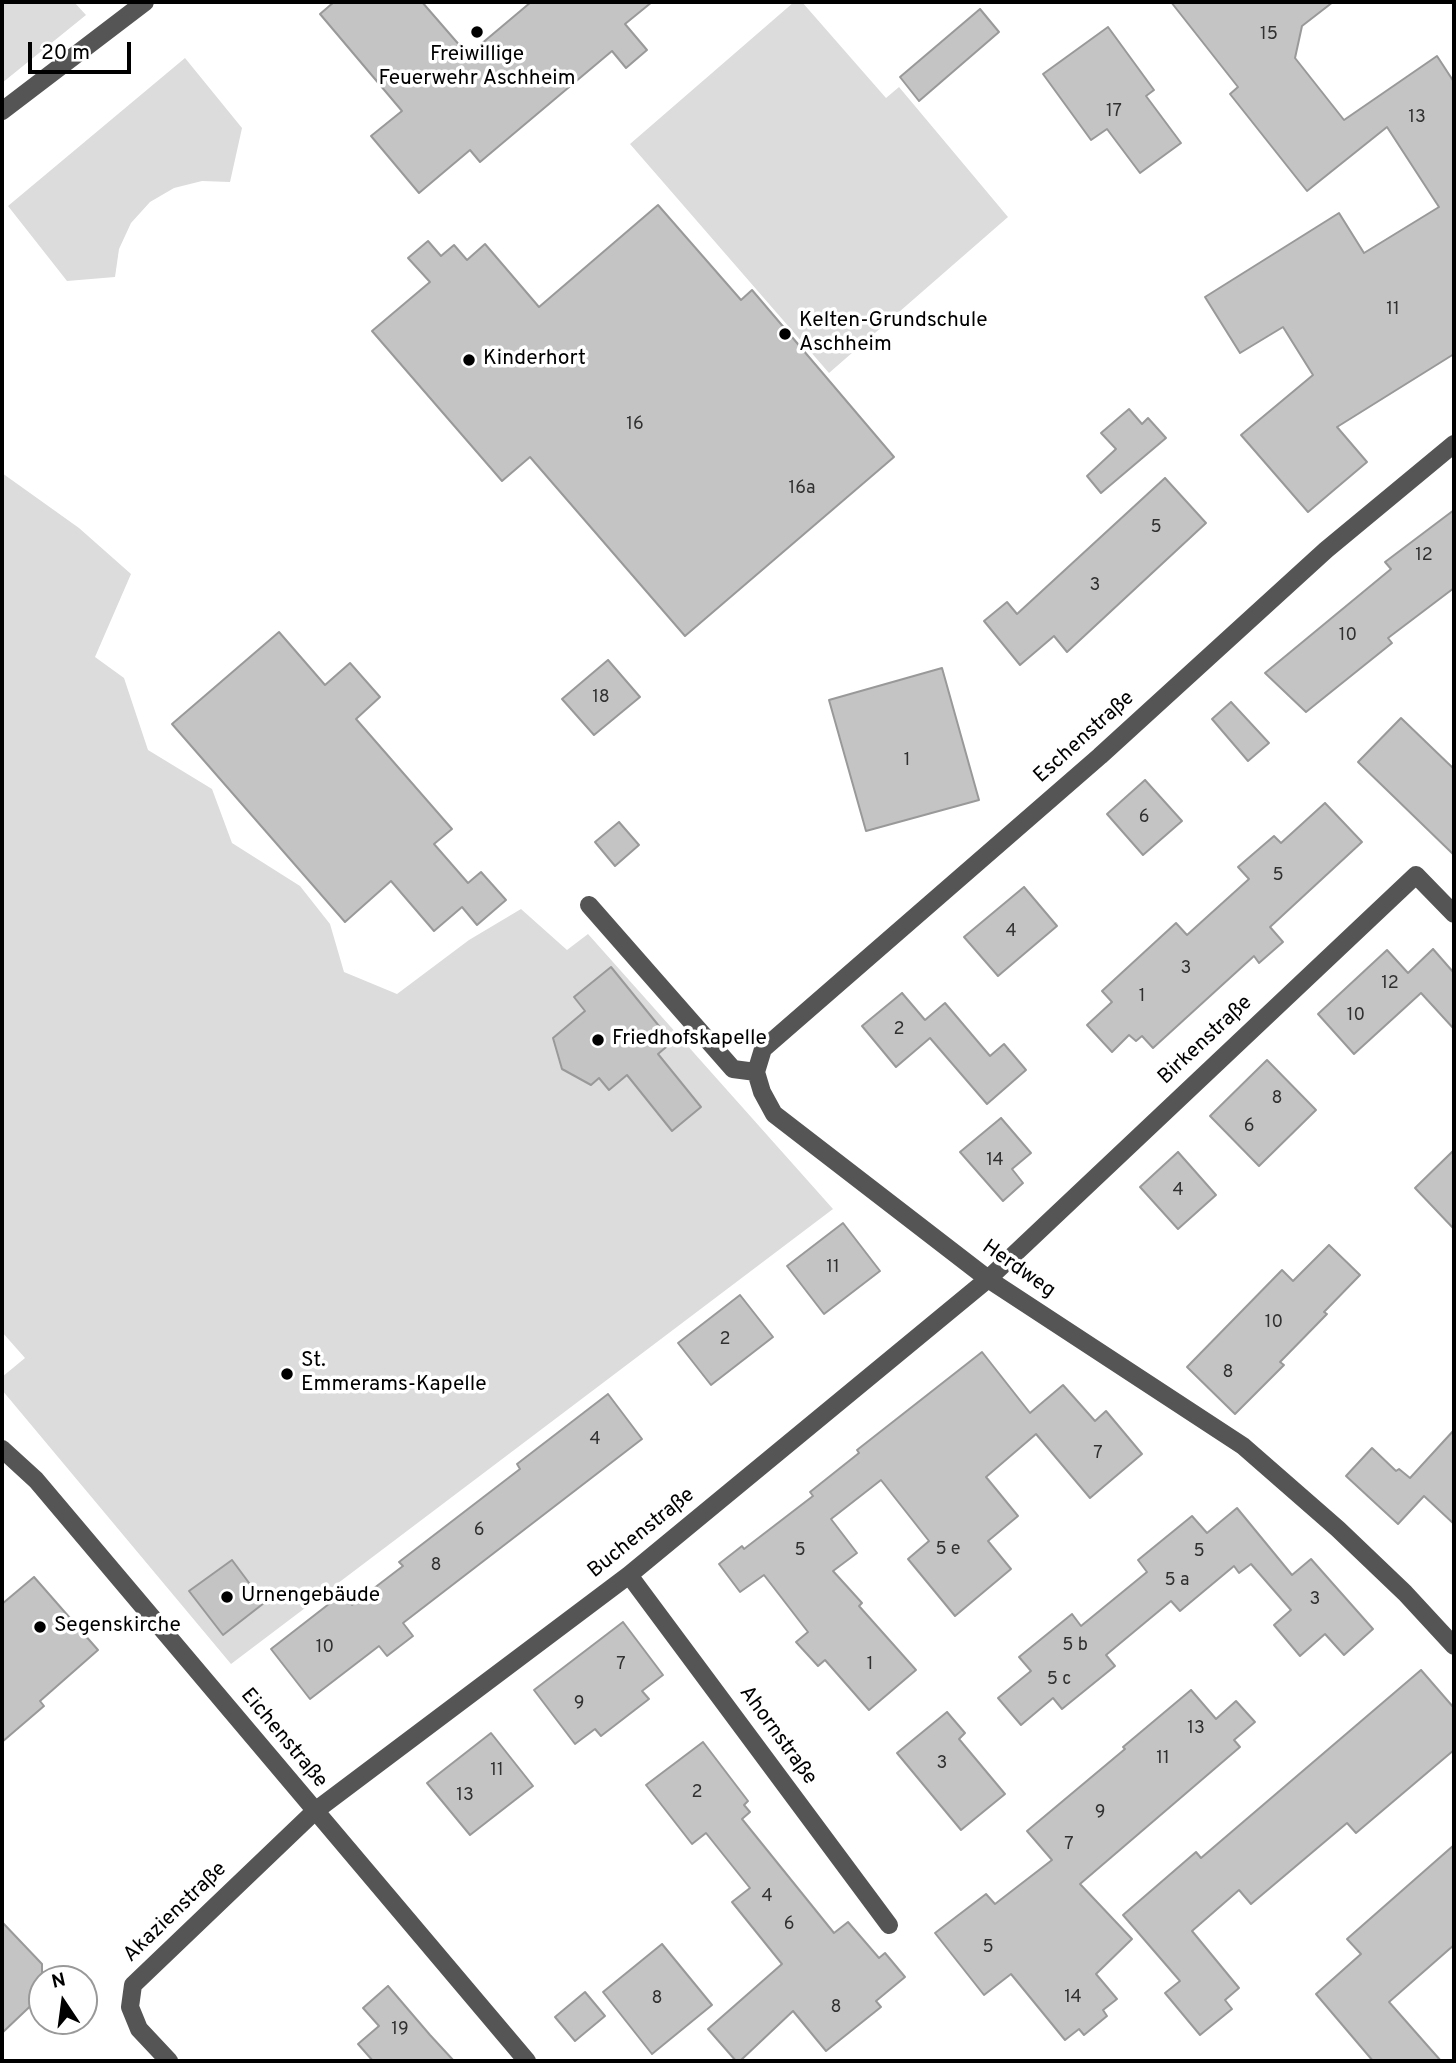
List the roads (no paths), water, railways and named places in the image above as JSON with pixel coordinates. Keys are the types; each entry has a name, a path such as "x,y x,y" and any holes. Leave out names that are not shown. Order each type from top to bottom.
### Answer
{"street":[{"path":"2,111 145,2"},
{"name":"Eschenstraße","path":"756,1072 763,1049 1091,764 1326,550 1454,444"},
{"name":"Birkenstraße","path":"988,1279 1416,875 1454,914"},
{"path":"589,905 733,1069 756,1072"},
{"name":"Herdweg","path":"756,1072 762,1092 774,1114 988,1279 1243,1446 1338,1529 1454,1646"},
{"name":"Buchenstraße","path":"315,1811 629,1575 988,1279"},
{"name":"Eichenstraße","path":"3,1453 36,1480 527,2061"},
{"name":"Ahornstraße","path":"629,1575 889,1925"},
{"name":"Akazienstraße","path":"169,2061 139,2029 130,2007 133,1985 315,1811"}],"place":[{"name":"Freiwillige Feuerwehr Aschheim","path":"477,32"},
{"name":"Kelten-Grundschule Aschheim","path":"785,334"},
{"name":"Kinderhort","path":"469,360"},
{"name":"Friedhofskapelle","path":"598,1040"},
{"name":"St. Emmerams-Kapelle","path":"287,1374"},
{"name":"Urnengebäude","path":"227,1597"},
{"name":"Segenskirche","path":"40,1627"}]}
